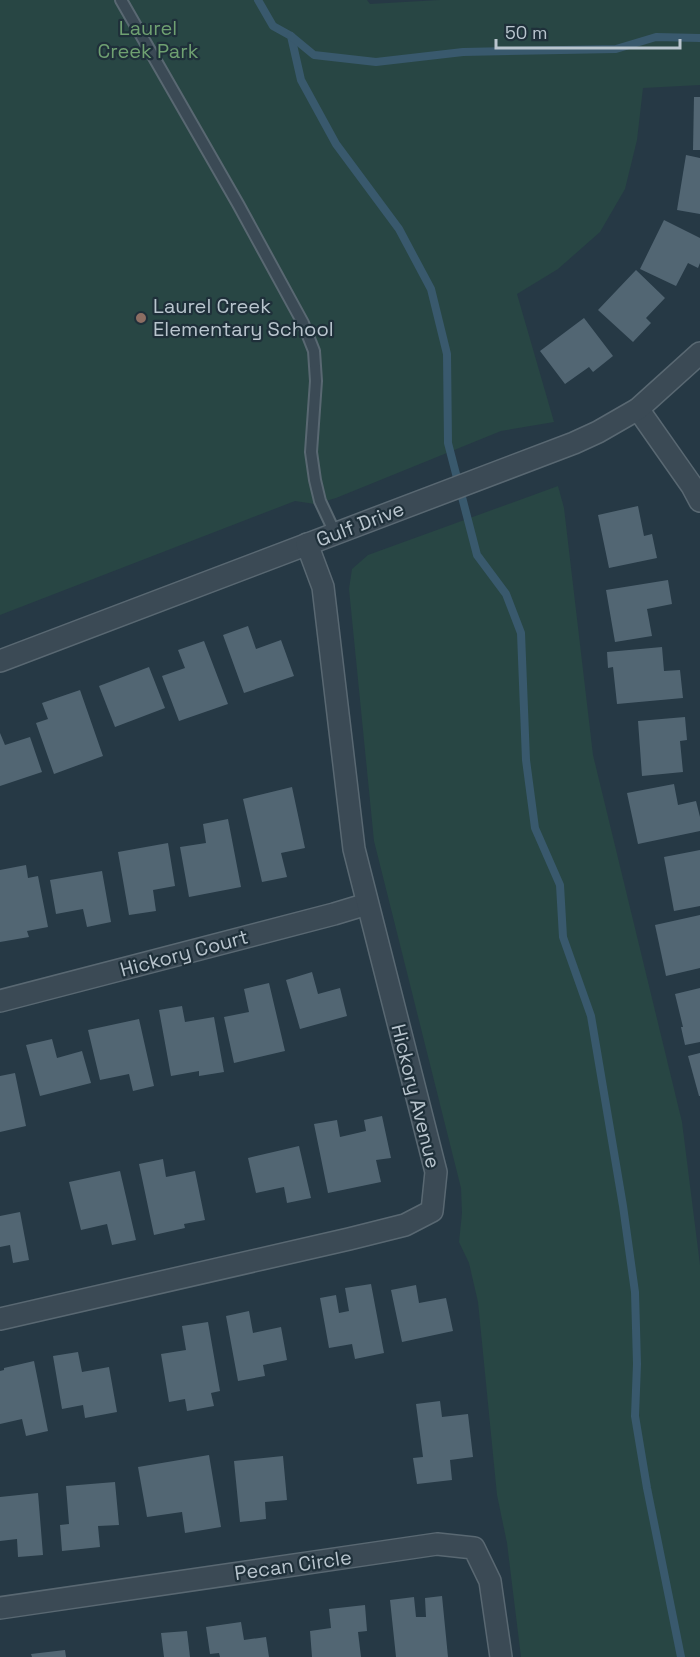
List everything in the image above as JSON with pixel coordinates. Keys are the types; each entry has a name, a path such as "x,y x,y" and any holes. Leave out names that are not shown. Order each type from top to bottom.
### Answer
{"street":[{"name":"Gulf Drive","path":"0,661 574,443 638,409 700,353"},
{"path":"638,409 700,501"},
{"name":"Hickory Avenue","path":"0,1319 405,1225 432,1211 436,1172 354,849 323,587 307,544"},
{"name":"Hickory Court","path":"0,1000 367,904"},
{"name":"Pecan Circle","path":"0,1608 437,1544 474,1548 490,1581 501,1657"}],"lane":[{"path":"121,0 303,323 314,351 316,381 311,452 315,480 320,501 335,533"}],"green space":[{"name":"Laurel Creek Park","path":"0,0 367,0 370,4 440,0 700,0 700,85 643,88 637,140 625,189 600,232 558,269 517,294 554,422 501,431 336,498 315,504 295,501 0,615"},
{"path":"558,486 564,508 593,755 682,1122 700,1265 700,1657 521,1657 507,1543 497,1495 478,1302 469,1263 459,1242 462,1213 461,1188 374,841 349,589 352,569 368,555"}],"building":[{"path":"694,97 700,97 700,150 693,150"},
{"path":"686,155 700,158 700,214 677,210"},
{"path":"664,220 700,238 698,268 688,263 676,286 640,269"},
{"path":"636,270 665,298 646,318 651,323 633,342 598,310"},
{"path":"584,318 613,356 593,372 589,367 565,384 540,351"},
{"path":"638,506 644,536 652,534 657,558 609,568 598,515"},
{"path":"668,580 672,604 647,609 652,636 615,642 606,590"},
{"path":"248,626 256,649 281,640 294,676 244,693 223,635"},
{"path":"204,641 228,704 179,721 162,676 185,668 178,650"},
{"path":"662,647 664,671 680,670 683,698 617,704 613,667 608,668 607,652"},
{"path":"149,667 165,708 115,727 99,686"},
{"path":"80,690 103,756 54,774 36,723 48,719 42,703"},
{"path":"685,717 687,740 680,741 683,772 642,776 638,721"},
{"path":"0,733 5,745 30,737 42,772 0,786"},
{"path":"674,784 678,805 696,801 700,817 700,831 638,844 627,793"},
{"path":"292,787 305,848 281,853 287,877 262,882 243,799"},
{"path":"228,819 241,887 189,897 180,847 206,843 203,824"},
{"path":"168,843 175,886 153,890 156,911 129,915 118,852"},
{"path":"700,850 700,906 674,911 664,857"},
{"path":"26,865 28,878 38,876 48,927 27,931 29,937 0,942 0,870"},
{"path":"102,871 111,922 87,927 83,909 56,914 50,880"},
{"path":"700,915 700,968 666,976 655,925"},
{"path":"312,972 318,994 340,988 347,1016 300,1029 286,980"},
{"path":"269,983 285,1051 234,1063 224,1017 249,1012 244,989"},
{"path":"700,988 700,1042 685,1045 675,994"},
{"path":"182,1006 185,1022 214,1017 224,1072 199,1076 199,1071 171,1076 159,1010"},
{"path":"139,1019 154,1086 133,1091 129,1074 100,1080 88,1030"},
{"path":"52,1039 57,1058 82,1051 91,1083 40,1096 26,1045"},
{"path":"700,1053 700,1096 699,1096 688,1056"},
{"path":"15,1073 26,1126 0,1132 0,1076"},
{"path":"382,1116 391,1158 376,1160 381,1182 328,1193 314,1124 337,1120 340,1137 366,1131 364,1120"},
{"path":"299,1146 311,1198 287,1203 284,1187 256,1193 248,1158"},
{"path":"163,1159 166,1177 195,1171 205,1220 184,1224 185,1228 154,1235 139,1164"},
{"path":"120,1171 136,1240 112,1245 107,1224 81,1230 69,1182"},
{"path":"20,1212 29,1260 13,1263 10,1245 0,1247 0,1216"},
{"path":"371,1284 384,1353 355,1359 352,1344 329,1348 320,1298 336,1295 339,1313 349,1311 345,1288"},
{"path":"416,1285 419,1303 446,1298 453,1331 402,1342 391,1290"},
{"path":"249,1311 253,1333 281,1327 287,1360 263,1365 265,1376 238,1381 226,1316"},
{"path":"208,1322 220,1391 211,1393 214,1406 187,1411 185,1399 169,1402 161,1354 186,1350 182,1326"},
{"path":"78,1352 82,1372 109,1367 117,1412 85,1418 83,1405 62,1409 53,1356"},
{"path":"34,1361 48,1431 26,1436 22,1419 0,1424 0,1371"},
{"path":"440,1401 442,1417 468,1414 473,1457 450,1460 452,1480 417,1484 413,1458 423,1457 416,1404"},
{"path":"209,1455 221,1527 185,1533 182,1512 147,1517 138,1467"},
{"path":"283,1456 287,1500 265,1502 266,1519 240,1522 234,1461"},
{"path":"115,1482 119,1525 98,1526 100,1547 62,1551 60,1525 69,1524 66,1486"},
{"path":"38,1493 43,1555 18,1557 17,1539 0,1541 0,1497"},
{"path":"442,1596 448,1657 396,1657 390,1600 414,1597 416,1617 426,1617 425,1598"},
{"path":"365,1605 367,1631 358,1632 361,1657 312,1657 310,1631 331,1628 329,1609"},
{"path":"241,1622 244,1640 266,1637 269,1657 220,1657 219,1653 210,1654 206,1627"},
{"path":"187,1631 190,1657 164,1657 161,1633"},
{"path":"65,1650 66,1657 32,1657 31,1654"}],"waterway":[{"path":"258,0 273,26 291,36 301,80 336,144 399,229 431,289 447,354 448,443 477,555 506,594 521,633 526,760 535,828 560,885 563,937 591,1016 635,1292 637,1364 635,1416 681,1657"},
{"path":"291,36 314,55 376,62 463,52 616,49 656,37 700,38"}],"place":[{"name":"Laurel Creek Elementary School","path":"141,318"}]}
